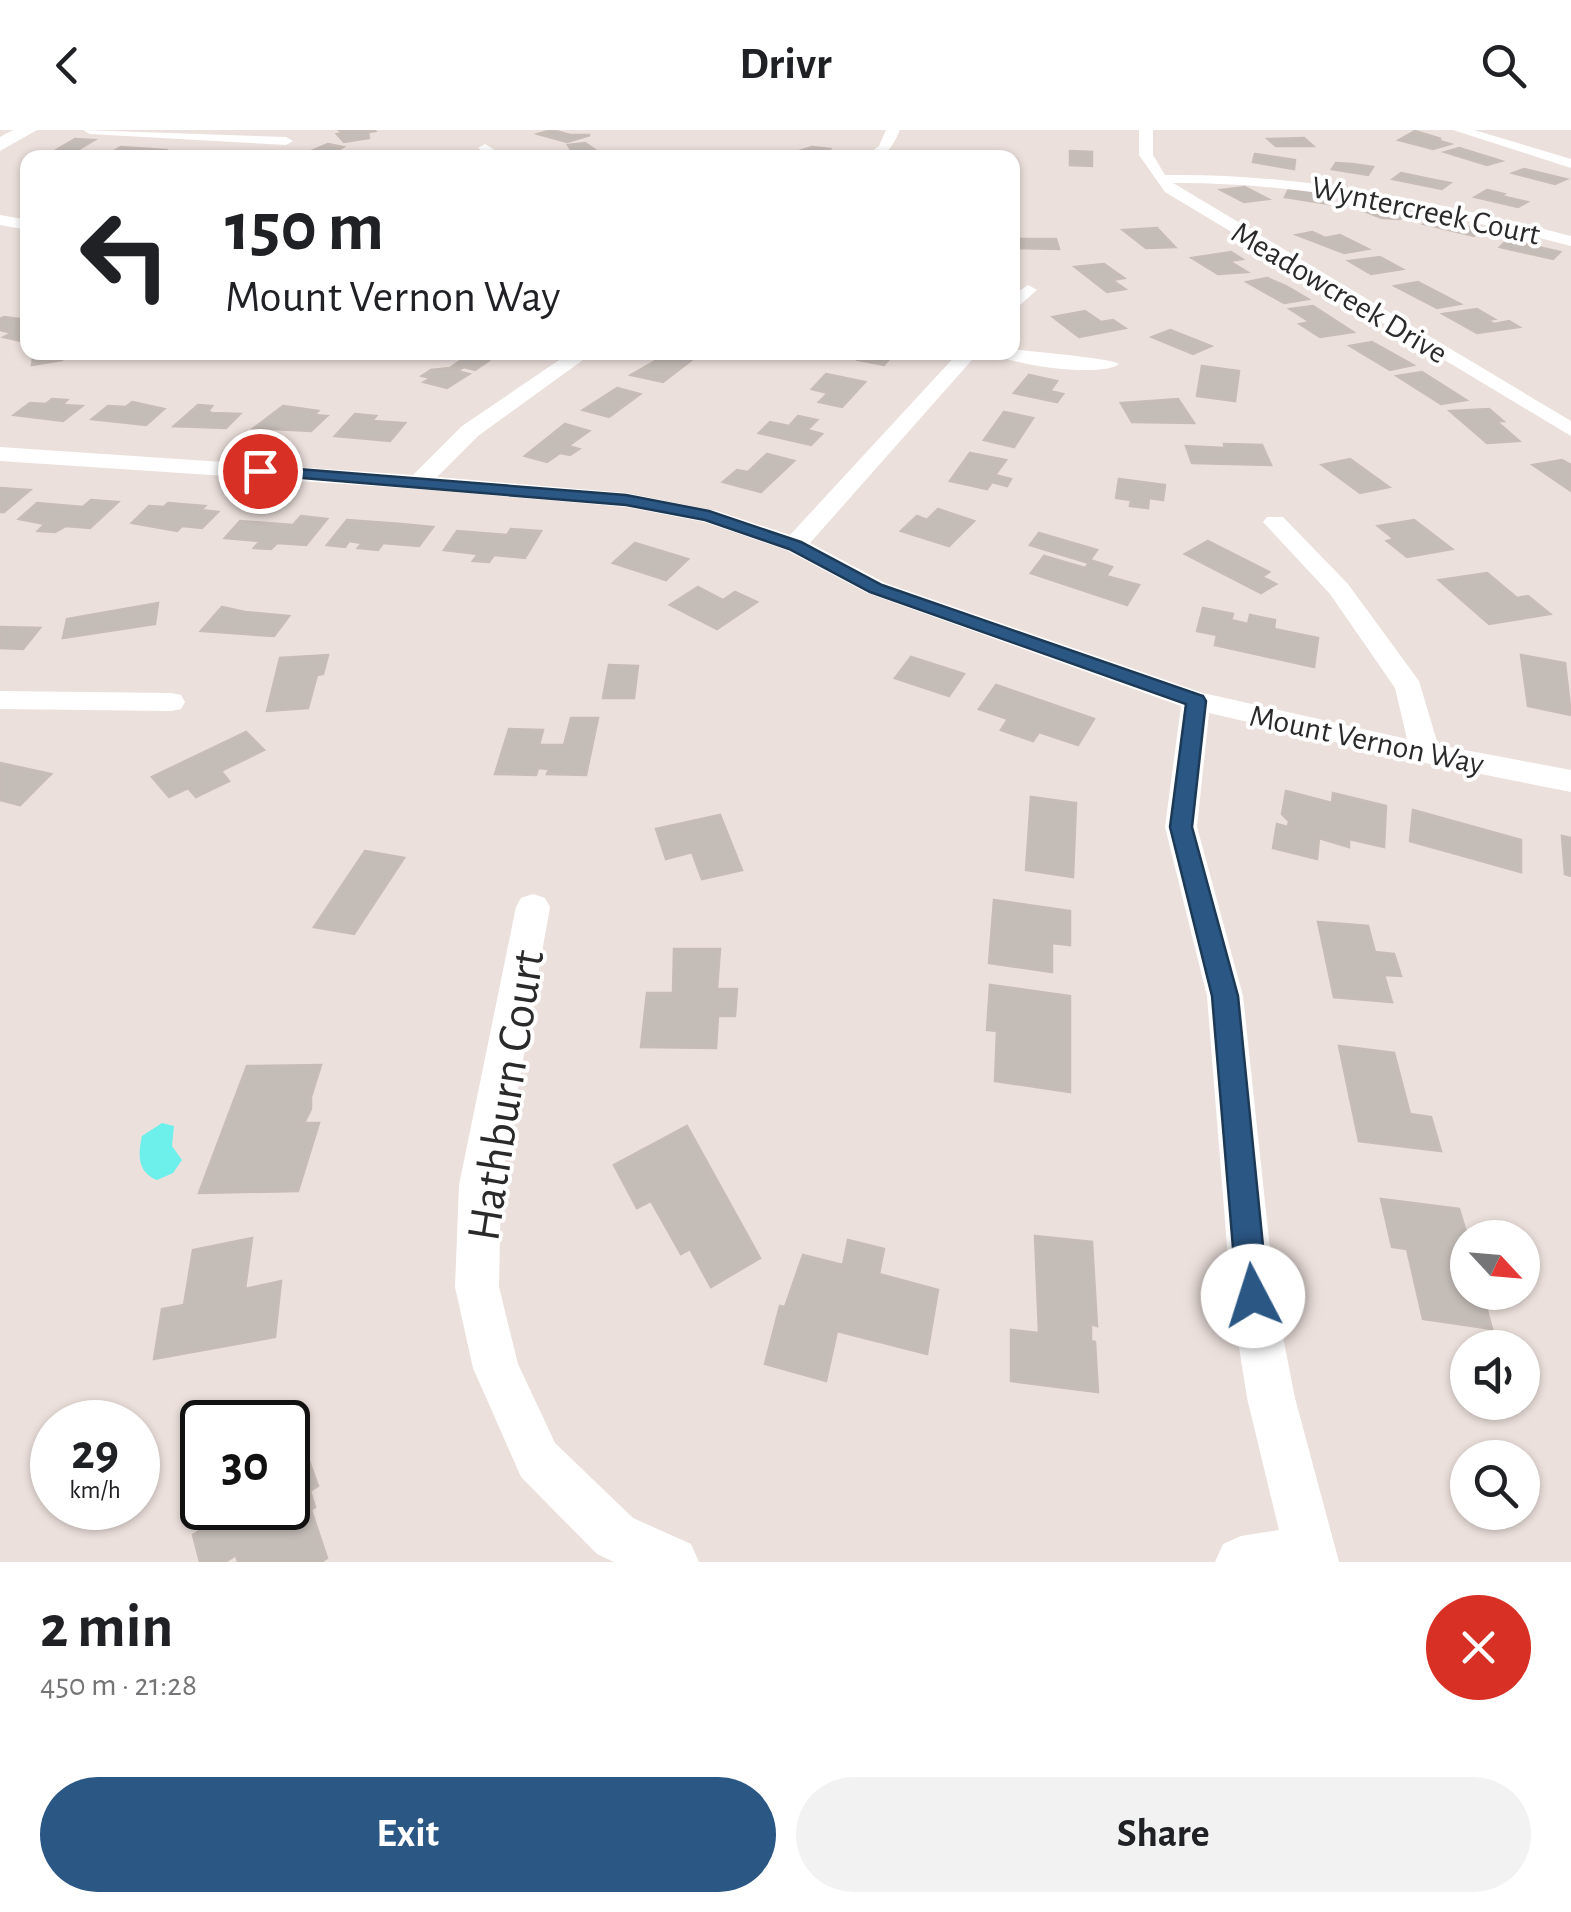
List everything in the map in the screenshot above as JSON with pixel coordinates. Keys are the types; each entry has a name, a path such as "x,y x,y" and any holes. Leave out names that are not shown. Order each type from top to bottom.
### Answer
{"main road":[{"path":"0,146 27,130"}],"street":[{"path":"90,130 286,140"},
{"path":"1146,130 1142,145 1146,161 1162,179"},
{"path":"1460,130 1571,164"},
{"name":"Wyntercreek Court","path":"1162,179 1233,177 1340,187 1571,242"},
{"name":"Meadowcreek Drive","path":"1162,179 1194,205 1571,430"},
{"path":"1020,298 1028,290"},
{"path":"1020,356 1060,363 1108,364"},
{"path":"418,482 470,432 574,360"},
{"path":"795,546 963,360"},
{"name":"Mount Vernon Way","path":"0,454 626,500 709,516 795,546 876,588 1196,701 1426,754 1571,781"},
{"path":"1275,522 1339,588 1409,687 1426,754"},
{"path":"0,700 171,702"},
{"path":"1196,701 1181,827 1225,996 1253,1296 1271,1398 1311,1557 1241,1562"},
{"name":"Hathburn Court","path":"533,907 480,1185 477,1286 496,1368 538,1460 615,1536 673,1562"}],"water":[{"path":"162,1123 174,1126 172,1146 182,1160 173,1173 157,1180 142,1167 140,1149 142,1136"}],"building":[{"path":"339,130 375,131 368,132 369,138 344,142 337,134 343,133"},
{"path":"552,130 590,135 567,142 538,134"},
{"path":"1415,131 1450,144 1433,149 1399,140"},
{"path":"1304,138 1313,146 1276,146 1268,139"},
{"path":"75,139 94,140 77,150 56,150"},
{"path":"585,143 595,150 571,150 568,145"},
{"path":"328,144 343,147 338,150 314,150"},
{"path":"121,147 165,150 116,150"},
{"path":"1459,148 1501,161 1487,165 1445,152"},
{"path":"1070,151 1092,152 1092,166 1070,165"},
{"path":"1255,154 1295,160 1294,169 1253,162"},
{"path":"1336,163 1373,167 1368,175 1332,169"},
{"path":"1524,169 1566,179 1555,184 1513,173"},
{"path":"1401,173 1450,183 1442,189 1393,179"},
{"path":"1245,187 1268,199 1244,202 1221,190"},
{"path":"1289,189 1333,198 1330,204 1285,197"},
{"path":"1487,190 1527,202 1518,207 1475,197"},
{"path":"1361,201 1410,212 1400,219 1382,218 1353,207"},
{"path":"1432,219 1481,230 1474,236 1424,224"},
{"path":"1157,228 1175,247 1146,248 1123,230"},
{"path":"1312,232 1325,238 1340,235 1368,249 1344,253 1297,235"},
{"path":"1020,239 1056,239 1059,249 1020,248"},
{"path":"1507,240 1560,252 1553,259 1500,247"},
{"path":"1231,252 1242,259 1229,261 1247,272 1218,274 1192,258"},
{"path":"1380,257 1402,269 1371,274 1349,261"},
{"path":"1104,264 1124,278 1112,280 1125,289 1107,292 1075,267"},
{"path":"1267,278 1308,299 1284,303 1247,282"},
{"path":"1418,282 1460,304 1437,308 1395,286"},
{"path":"1313,306 1353,332 1320,337 1300,324 1310,322 1290,309"},
{"path":"1477,309 1494,319 1487,320 1494,324 1509,321 1519,327 1477,333 1443,314"},
{"path":"1085,311 1101,322 1113,320 1125,328 1079,337 1053,317"},
{"path":"0,319 20,319 20,341 4,337 12,333 0,330"},
{"path":"1170,330 1211,346 1193,354 1152,337"},
{"path":"1372,342 1413,365 1390,370 1350,346"},
{"path":"33,360 62,360 32,365"},
{"path":"461,360 488,361 475,370 464,367 457,371 469,374 447,388 424,382 431,378 422,376 431,370 450,368"},
{"path":"657,360 692,360 663,382 631,375"},
{"path":"858,360 888,360 884,365"},
{"path":"1202,366 1239,371 1235,401 1197,396"},
{"path":"1422,372 1466,400 1441,404 1397,376"},
{"path":"826,374 865,382 842,407 819,402 828,393 812,389"},
{"path":"1029,375 1057,381 1050,391 1063,394 1057,402 1014,393"},
{"path":"617,388 640,394 609,417 583,410"},
{"path":"52,399 67,400 62,405 82,406 63,421 14,415 30,403 46,404"},
{"path":"1178,399 1194,423 1132,422 1121,403"},
{"path":"132,402 164,409 146,425 92,419 108,406 126,407"},
{"path":"198,405 212,406 208,411 212,413 240,414 226,428 174,426"},
{"path":"283,406 327,416 311,431 254,428"},
{"path":"1489,409 1503,421 1496,421 1519,441 1487,443 1450,411"},
{"path":"1004,412 1033,418 1014,447 984,440"},
{"path":"355,414 376,416 372,421 405,423 390,441 335,436"},
{"path":"798,416 817,420 807,430 822,434 811,445 759,433 770,422 789,426"},
{"path":"565,424 589,431 568,446 579,449 570,455 560,453 547,462 525,456"},
{"path":"1224,444 1262,445 1271,465 1192,463 1186,446 1225,448"},
{"path":"970,453 1006,460 995,475 1011,479 1007,486 992,482 987,489 950,481"},
{"path":"767,454 794,461 761,492 723,482 737,470 748,472"},
{"path":"1350,459 1389,487 1360,493 1322,465"},
{"path":"1562,460 1571,465 1571,491 1533,465"},
{"path":"1119,479 1165,485 1163,500 1149,498 1148,508 1130,506 1131,500 1116,498"},
{"path":"0,488 30,490 0,512"},
{"path":"91,500 118,502 90,528 66,526 55,532 38,531 45,524 19,519 37,503 83,507"},
{"path":"168,503 205,506 201,510 218,512 202,528 182,526 177,531 132,523 149,506 164,507"},
{"path":"938,509 974,521 949,546 901,531 917,516 927,520"},
{"path":"301,516 327,519 306,545 277,543 271,549 254,548 260,541 225,538 240,521 293,525"},
{"path":"347,520 433,527 419,546 383,543 378,550 358,548 362,543 349,541 345,547 327,545"},
{"path":"1414,520 1452,549 1407,557 1387,541 1394,539 1378,526"},
{"path":"511,529 541,531 525,558 494,555 489,562 473,561 478,554 444,550 457,531 507,535"},
{"path":"1039,533 1097,550 1090,560 1112,567 1106,576 1139,585 1127,605 1031,573 1044,556 1085,568 1089,563 1030,545"},
{"path":"1208,541 1269,572 1262,577 1276,584 1261,593 1185,554"},
{"path":"635,543 688,559 666,580 613,563"},
{"path":"1487,573 1517,598 1528,596 1550,614 1489,624 1439,580"},
{"path":"698,587 723,600 735,592 757,602 717,629 670,605"},
{"path":"158,603 155,624 63,638 67,619"},
{"path":"222,607 289,616 274,636 201,631"},
{"path":"1203,608 1233,614 1231,620 1248,624 1250,615 1275,620 1274,629 1318,638 1314,667 1215,645 1217,635 1197,631"},
{"path":"0,627 40,628 23,649 0,648"},
{"path":"328,655 323,674 317,675 308,708 267,711 280,658"},
{"path":"1521,655 1565,663 1571,715 1528,706"},
{"path":"911,657 964,674 949,696 895,678"},
{"path":"609,665 638,666 634,698 603,698"},
{"path":"996,685 1094,719 1078,745 1039,732 1033,741 1001,730 1008,719 979,709"},
{"path":"571,718 598,718 586,775 547,774 549,769 538,768 536,775 495,774 509,729 543,730 539,745 564,745"},
{"path":"246,732 264,750 221,771 229,781 196,797 188,788 169,797 152,777"},
{"path":"0,763 51,774 20,805 0,800"},
{"path":"1286,791 1332,803 1333,793 1386,806 1384,847 1349,839 1349,847 1319,838 1317,859 1273,848 1277,824 1288,827 1289,821 1282,814"},
{"path":"1031,797 1076,803 1073,877 1026,870"},
{"path":"1413,810 1521,840 1521,872 1410,841"},
{"path":"720,815 742,870 702,879 692,852 666,859 656,829"},
{"path":"1562,836 1571,838 1571,876 1565,874"},
{"path":"365,851 404,858 354,934 314,927"},
{"path":"994,900 1070,911 1070,945 1052,943 1052,972 989,963"},
{"path":"1318,922 1368,926 1375,952 1394,954 1401,976 1384,975 1392,1002 1334,997"},
{"path":"674,949 720,949 717,989 737,989 735,1016 718,1016 716,1048 641,1047 647,993 673,993"},
{"path":"990,985 1070,996 1070,1092 995,1081 997,1031 987,1030"},
{"path":"1339,1046 1394,1053 1410,1114 1431,1117 1441,1151 1359,1141"},
{"path":"321,1065 304,1123 319,1123 298,1191 199,1193 247,1066"},
{"path":"687,1126 760,1258 711,1287 690,1249 681,1254 651,1201 637,1208 614,1165"},
{"path":"1381,1199 1459,1209 1462,1220 1450,1220 1450,1310 1487,1310 1492,1329 1423,1319 1407,1249 1392,1247"},
{"path":"1035,1236 1092,1242 1097,1326 1091,1324 1091,1341 1095,1342 1098,1392 1011,1381 1011,1330 1039,1333"},
{"path":"252,1238 245,1289 281,1281 275,1337 154,1359 162,1309 184,1305 193,1250"},
{"path":"848,1240 884,1249 879,1274 938,1290 927,1354 837,1331 826,1381 765,1364 780,1306 785,1307 803,1255 843,1265"},
{"path":"310,1464 318,1486 310,1491"},
{"path":"310,1491 315,1507 311,1510 327,1558 321,1562 238,1562 236,1555 225,1562 200,1562 193,1535 200,1530 310,1530"}],"route":[{"path":"260,471 626,500 709,516 795,546 876,588 1196,701 1181,827 1225,996 1253,1296"}]}
